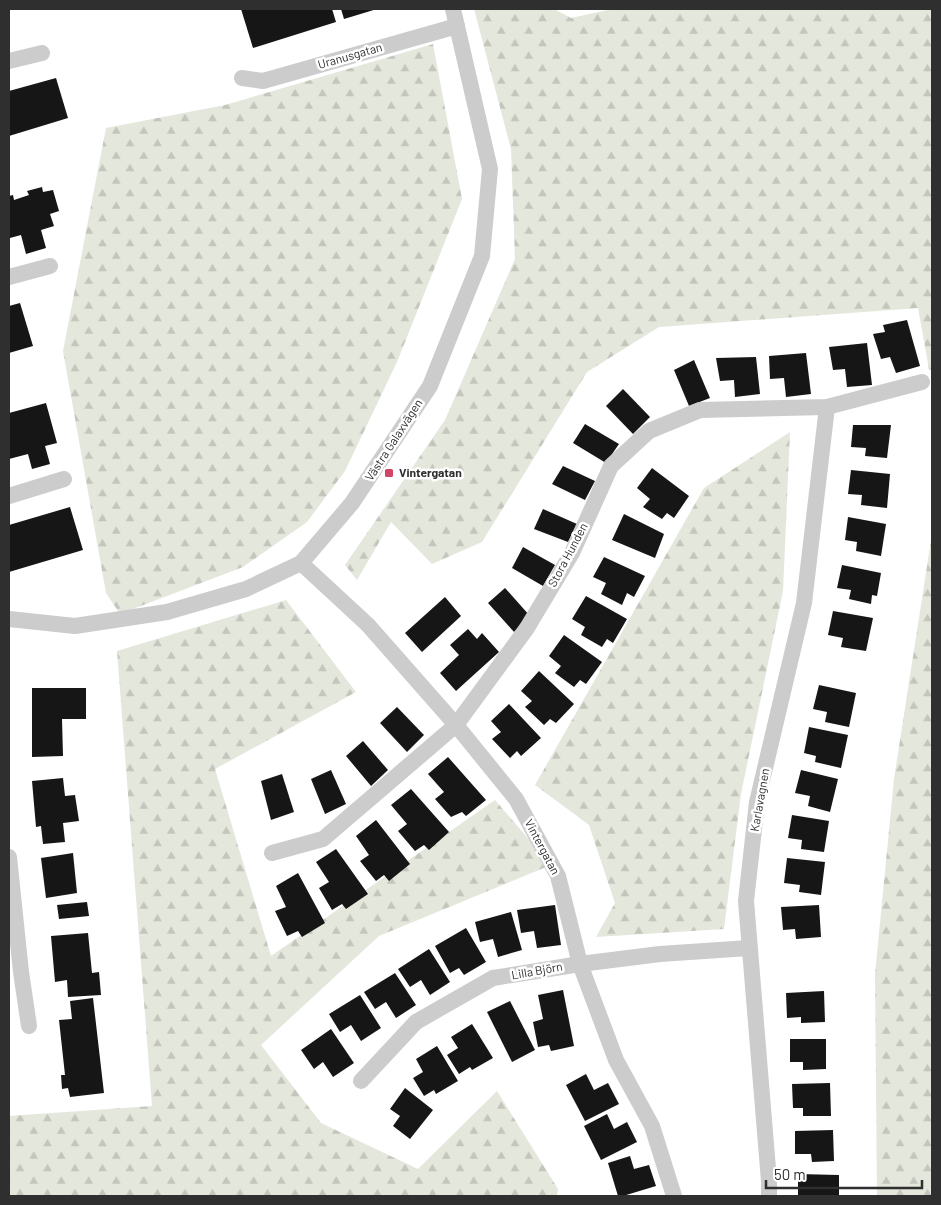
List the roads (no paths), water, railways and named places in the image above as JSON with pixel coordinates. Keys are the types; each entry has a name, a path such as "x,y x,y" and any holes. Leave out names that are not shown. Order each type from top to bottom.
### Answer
{"street":[{"name":"Västra Galaxvägen","path":"9,619 75,626 168,612 246,589 301,562 352,504 430,386 482,256 490,169 453,9"},
{"name":"Uranusgatan","path":"242,78 263,81 457,26"},
{"path":"9,61 42,53"},
{"path":"9,277 50,266"},
{"name":"Stora Hunden","path":"272,853 323,838 456,725 527,628 572,554 611,466 649,431 700,410 827,407 922,382"},
{"name":"Karlavagnen","path":"769,1196 746,901 757,802 804,603 827,407"},
{"path":"9,496 64,480"},
{"name":"Vintergatan","path":"301,562 368,625 456,725 516,799 558,876 580,964 616,1060 652,1126 674,1196"},
{"path":"9,857 15,973 29,1026"},
{"name":"Lilla Björn","path":"361,1081 416,1022 494,978 580,964 660,954 749,948"}],"place":[{"name":"Vintergatan","path":"389,473"}]}
